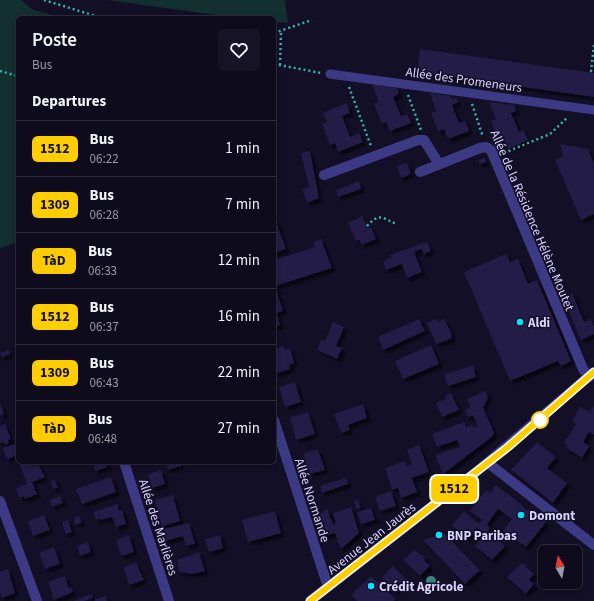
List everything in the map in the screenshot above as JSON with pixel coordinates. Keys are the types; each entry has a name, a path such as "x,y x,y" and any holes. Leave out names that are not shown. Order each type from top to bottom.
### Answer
{"street":[{"name":"Allée des Promeneurs","path":"330,74 594,110"},
{"path":"324,176 418,140 424,140 439,164"},
{"path":"420,172 486,147"},
{"name":"Allée de la Résidence Hélène Moutet","path":"486,147 491,150 583,368 591,374"},
{"name":"Avenue Jean Jaurès","path":"310,601 488,463 591,374"},
{"name":"Allée Normande","path":"276,426 328,587"},
{"path":"488,463 594,546"},
{"name":"Allée des Marlières","path":"125,464 169,601"},
{"path":"0,501 37,601"}],"path":[{"path":"44,0 89,16"},
{"path":"276,33 312,20"},
{"path":"280,65 281,32"},
{"path":"594,45 591,71 594,72"},
{"path":"276,64 330,74"},
{"path":"0,71 16,75"},
{"path":"347,77 375,156"},
{"path":"405,84 424,140"},
{"name":"Allée de la Résidence Hélène Moutet","path":"468,93 486,147"},
{"path":"494,157 550,134 572,113 574,107"},
{"path":"367,226 378,217 382,217 396,224"}],"green space":[{"path":"0,0 21,0 33,10 56,16 16,16 16,243 0,248"},
{"path":"107,0 285,0 288,23 276,22 276,16 223,16"}],"building":[{"path":"420,49 594,73 594,97 417,72"},
{"path":"372,84 397,88 399,94 393,97 401,116 407,114 411,123 390,131 386,122 382,124 374,104 379,102"},
{"path":"430,93 450,96 451,99 456,98 458,102 452,105 459,123 465,121 469,131 448,139 444,129 438,131 431,113 436,111"},
{"path":"489,102 514,105 516,111 511,113 519,132 523,130 528,140 508,149 503,138 499,140 491,121 496,119"},
{"path":"347,103 350,113 342,116 350,137 359,133 363,142 338,152 335,143 330,145 322,124 327,122 323,113"},
{"path":"560,144 588,149 594,164 594,214 581,220 555,160 563,156"},
{"path":"310,151 319,198 307,203 302,189 309,187 301,153"},
{"path":"485,158 486,162 480,164 478,160"},
{"path":"407,163 411,174 401,178 397,166"},
{"path":"359,181 361,189 338,197 336,190"},
{"path":"362,216 368,228 371,227 376,239 362,245 359,240 356,241 348,223"},
{"path":"276,222 286,249 276,252"},
{"path":"321,239 332,268 276,286 276,259 315,247 313,242"},
{"path":"427,242 431,251 424,254 421,249 414,252 422,272 407,278 402,264 386,270 383,261 391,258 390,255"},
{"name":"Aldi","path":"506,254 510,262 518,259 528,284 537,280 571,361 561,366 558,361 510,381 464,272"},
{"path":"276,289 283,311 277,313 280,325 276,326"},
{"path":"572,293 584,322 591,319 594,327 594,334 581,340 563,297"},
{"path":"419,319 425,331 383,350 378,337"},
{"path":"436,319 438,322 444,319 452,334 451,339 436,344 427,323"},
{"path":"333,322 344,327 336,346 342,348 337,359 317,350 321,340 325,341"},
{"path":"431,345 439,364 403,379 395,361"},
{"path":"283,346 284,350 290,348 294,363 289,365 290,369 276,374 276,348"},
{"path":"9,350 10,354 2,357 0,353"},
{"path":"473,365 476,377 448,386 444,375"},
{"path":"295,382 301,402 285,407 279,387"},
{"path":"485,391 488,398 483,407 494,433 493,436 443,474 435,455 460,447 457,440 437,447 432,434 464,422 466,427 472,425 474,428 478,426 473,415 468,417 465,410 470,407 467,399"},
{"path":"451,393 459,410 442,417 436,403 446,399 445,396"},
{"path":"0,402 4,414 0,416"},
{"path":"363,404 367,418 348,425 350,430 341,433 334,414"},
{"path":"594,405 594,435 589,432 583,442 589,446 582,458 567,448 568,446 564,443 576,424 572,421 580,407 590,412"},
{"path":"308,412 315,434 296,440 290,417"},
{"path":"5,424 11,439 8,440 9,443 5,445 4,442 0,443 0,426"},
{"path":"537,442 556,457 547,468 567,483 553,503 511,470"},
{"path":"16,443 16,456 7,459 3,448"},
{"path":"419,445 429,472 412,478 417,492 401,498 398,488 392,490 385,468 405,461 407,466 412,464 407,450"},
{"path":"318,449 325,470 310,474 303,454"},
{"path":"32,464 32,466 38,464 45,477 32,482 37,494 25,499 24,496 20,498 16,488 27,484 20,465"},
{"path":"93,464 107,464 108,467 95,471"},
{"path":"166,464 180,464 181,466 168,470"},
{"path":"161,470 165,484 152,488 148,474"},
{"path":"111,477 116,492 82,504 76,489"},
{"path":"346,478 348,484 322,493 320,486"},
{"path":"55,480 58,488 53,489 50,481"},
{"name":"Domont","path":"496,485 527,510 528,509 546,522 526,547 503,531 512,519 498,509 487,524 490,528 488,531 505,546 492,560 475,546 485,534 477,527 467,539 452,525 464,511 479,524 482,520 470,511 486,490 491,493"},
{"path":"391,491 396,506 380,511 375,497"},
{"path":"173,495 180,521 162,526 155,500"},
{"path":"60,496 63,503 52,507 50,500"},
{"path":"358,500 361,508 356,509 354,501"},
{"path":"117,504 119,511 122,510 126,524 116,527 112,517 101,520 100,518 96,520 93,512"},
{"path":"351,507 359,533 341,549 335,533 322,537 315,518 327,509 333,524 336,523 333,513"},
{"path":"371,508 375,520 361,524 357,512"},
{"path":"275,511 281,533 248,542 242,520"},
{"path":"44,515 50,530 33,536 28,521"},
{"path":"79,516 82,523 75,524 74,518"},
{"path":"68,520 72,532 66,534 62,523"},
{"path":"189,523 195,544 186,546 183,536 165,541 163,529"},
{"path":"442,531 480,570 465,584 423,540 439,535"},
{"path":"129,535 134,552 121,556 116,540"},
{"path":"220,535 223,548 209,552 205,539"},
{"path":"88,542 91,552 80,556 77,546"},
{"path":"54,547 60,564 45,569 39,553"},
{"path":"414,550 426,558 424,560 430,566 420,576 403,560"},
{"path":"199,552 205,571 192,574 180,572 177,565 177,560"},
{"path":"136,563 144,580 129,585 124,567"},
{"path":"522,563 534,574 529,580 534,584 526,594 507,577"},
{"path":"393,566 407,580 395,591 382,577"},
{"path":"8,569 15,593 2,598 0,592 0,572"},
{"path":"65,576 69,588 71,587 73,592 54,600 48,582"},
{"name":"Crédit Agricole","path":"371,576 396,599 394,601 357,601 351,595"},
{"path":"91,594 93,598 84,601 74,601"},
{"path":"106,596 107,601 95,601 95,599"}],"bus line":[{"name":"1512","path":"310,601 508,447 594,372"}],"place":[{"name":"Aldi","path":"520,322"},
{"name":"Domont","path":"521,515"},
{"name":"BNP Paribas","path":"439,535"},
{"name":"Crédit Agricole","path":"371,586"}]}
